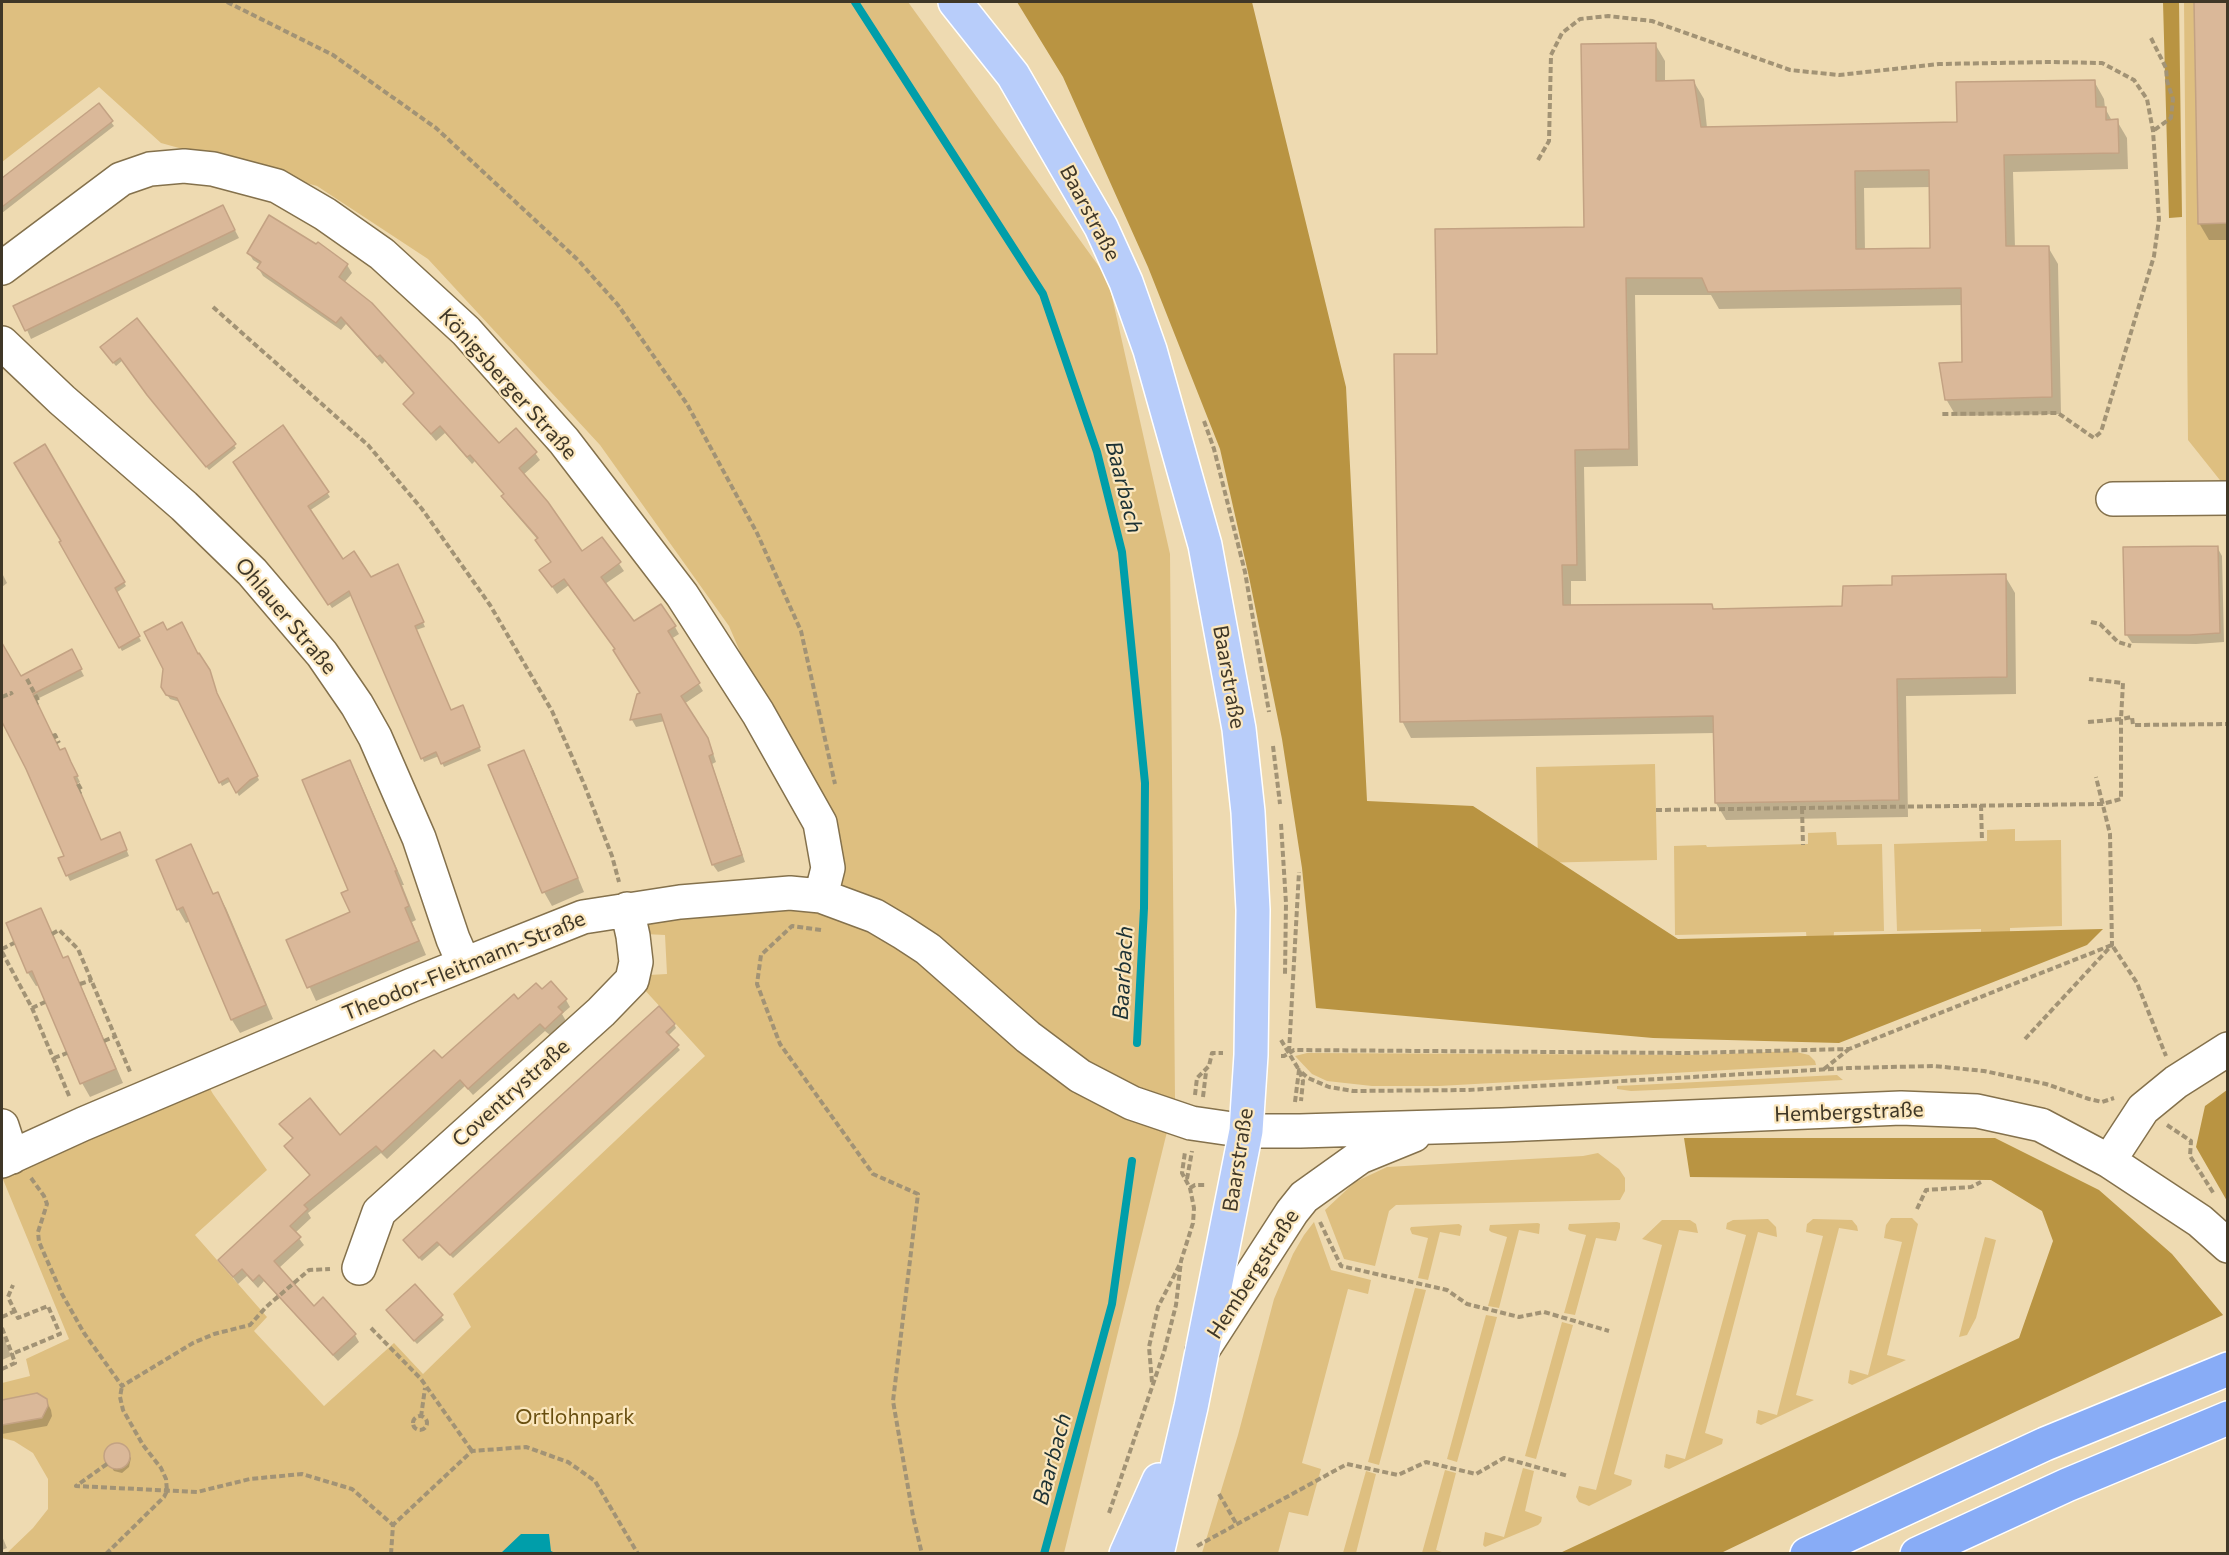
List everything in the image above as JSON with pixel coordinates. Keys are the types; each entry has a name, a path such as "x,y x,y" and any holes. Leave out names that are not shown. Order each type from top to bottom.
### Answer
{"highway":[{"path":"1807,1554 2044,1444 2228,1369"},
{"path":"1917,1554 2067,1485 2228,1418"}],"main road":[{"name":"Baarstraße","path":"955,2 1013,75 1101,227 1126,282 1150,350 1205,545 1239,729 1248,812 1253,940 1251,1054 1246,1131 1191,1407 1157,1554"},
{"name":"Baarstraße","path":"1126,1554 1191,1407"}],"street":[{"name":"Königsberger Straße","path":"2,268 121,179 150,169 184,166 213,169 277,186 325,214 382,254 466,331 564,441 682,595 758,713 820,823 828,868 821,896"},
{"name":"Ohlauer Straße","path":"2,343 62,400 152,477 252,572 322,654 357,705 375,737 419,838 453,939 464,964"},
{"path":"2113,499 2228,498"},
{"name":"Theodor-Fleitmann-Straße","path":"11,1157 142,1099 464,964 583,917 627,909 756,894 790,893 821,896 875,916 919,944 1028,1037 1080,1076 1132,1103 1176,1119 1246,1131"},
{"name":"Coventrystraße","path":"359,1268 379,1212 601,1012 632,980 636,962 627,909"},
{"path":"2118,1166 2163,1122 2176,1082 2228,1049"},
{"name":"Hembergstraße","path":"1246,1131 1432,1128 1900,1108 1977,1111 2041,1125 2118,1166 2200,1221 2228,1246"},
{"path":"2,1126 11,1157"},
{"name":"Hembergstraße","path":"1201,1353 1304,1197 1360,1156 1432,1128"}],"path":[{"path":"227,2 333,55 436,128 578,260 618,305 687,404 756,533 801,631 836,789"},
{"path":"1538,160 1549,141 1551,55 1562,33 1580,19 1608,16 1652,21 1790,70 1839,75 1939,64 2102,63 2134,80 2147,99 2153,130 2159,219 2154,256 2101,432 2094,438 2058,413 1942,414"},
{"path":"2151,38 2166,68 2173,99 2171,118 2153,130"},
{"path":"213,307 368,445 422,509 490,605 552,711 612,856 627,909"},
{"path":"2091,622 2100,624 2118,642 2131,646"},
{"path":"27,679 39,702 37,702"},
{"path":"1656,810 2102,804 2121,799 2123,683 2090,679"},
{"path":"2,697 10,693 12,695"},
{"path":"2088,722 2133,717 2133,725 2228,724"},
{"path":"53,736 55,735 59,743"},
{"path":"2096,777 2110,834 2112,945 2137,983 2176,1082"},
{"path":"78,784 82,791 80,792"},
{"path":"1981,805 1982,841"},
{"path":"1802,808 1803,845"},
{"path":"1299,872 1289,1052 1303,1081"},
{"path":"824,930 792,926 761,955 756,984 780,1044 866,1166 873,1174 918,1194 893,1401 922,1554"},
{"path":"52,933 59,930 78,950 142,1099"},
{"path":"14,943 2,950 32,1008 84,1124"},
{"path":"2025,1040 2112,945"},
{"path":"1823,1070 1849,1049 2112,945"},
{"path":"80,984 92,980"},
{"path":"32,1008 45,1002"},
{"path":"104,1041 116,1036"},
{"path":"1284,1056 1294,1050 1688,1053 1849,1049"},
{"path":"54,1058 67,1053"},
{"path":"1197,1085 1197,1078 1209,1066 1212,1053 1225,1053"},
{"path":"1299,1070 1308,1078 1329,1087 1353,1091 1468,1090 1934,1066 1983,1071 2046,1084 2102,1102 2121,1095"},
{"path":"1206,1071 1206,1082"},
{"path":"11,1157 35,1184 47,1204 38,1232 39,1242 62,1294 84,1333 122,1386 120,1397 123,1410 166,1479 165,1497 106,1554"},
{"path":"1152,1383 1149,1347 1158,1307 1181,1261 1193,1224 1194,1208 1190,1188 1182,1173 1182,1166"},
{"path":"1187,1180 1188,1173"},
{"path":"1917,1209 1926,1190 1971,1187 1981,1182"},
{"path":"1190,1188 1195,1185"},
{"path":"1316,1213 1341,1266 1447,1290 1467,1304 1519,1317 1544,1312 1609,1331"},
{"path":"1106,1522 1164,1352 1176,1305 1181,1261"},
{"path":"122,1386 193,1343 214,1334 250,1325 266,1307 309,1270 359,1268"},
{"path":"12,1354 60,1334 48,1306 18,1318 8,1297 13,1285"},
{"path":"2,1317 15,1311"},
{"path":"2,1328 15,1363 2,1369"},
{"path":"371,1328 421,1379 472,1451"},
{"path":"421,1417 425,1387"},
{"path":"417,1416 421,1417 428,1421 422,1431 416,1430 412,1425 413,1419 417,1416"},
{"path":"391,1554 393,1525 472,1451 526,1447 568,1462 595,1481 638,1554"},
{"path":"1197,1546 1347,1464 1398,1475 1426,1462 1476,1474 1504,1458 1569,1476"},
{"path":"107,1464 76,1486 197,1492 250,1479 302,1474 352,1489 393,1525"},
{"path":"1219,1494 1237,1525"}],"green space":[{"name":"Ortlohnpark","path":"2,2 908,2 1108,279 1170,554 1175,1099 1064,1553 7,1553 33,1528 48,1509 48,1479 33,1453 14,1441 2,1438 2,1383 30,1376 26,1359 69,1339 2,1177 2,1164 203,1076 213,1094 267,1170 195,1235 267,1317 254,1331 324,1406 394,1343 423,1374 471,1327 453,1294 705,1056 642,987 649,975 667,974 665,935 644,934 647,914 816,898 814,824 729,626 600,445 428,259 317,186 161,143 99,87 2,162"},
{"path":"2184,2 2227,2 2227,489 2188,440"},
{"path":"1655,764 1657,860 1538,863 1536,767"},
{"path":"2015,829 2015,841 2061,840 2062,926 2010,928 2010,941 1981,941 1981,929 1897,931 1894,844 1987,841 1987,830"},
{"path":"1836,832 1837,845 1882,844 1884,931 1834,932 1833,944 1807,944 1806,932 1675,935 1674,846 1808,844 1808,833"},
{"path":"1792,1051 1809,1055 1816,1065 1439,1086 1372,1086 1327,1081 1312,1074 1295,1056 1307,1053 1703,1055"},
{"path":"1837,1075 1843,1080 1631,1091 1617,1089 1617,1086"},
{"path":"1598,1153 1619,1169 1625,1178 1625,1191 1620,1200 1396,1205 1389,1211 1375,1266 1344,1259 1325,1210 1355,1182 1387,1167 1583,1156"},
{"path":"1891,1218 1912,1218 1918,1224 1887,1355 1906,1360 1852,1385 1848,1383 1850,1370 1868,1375 1902,1242 1884,1238 1886,1225"},
{"path":"1768,1219 1776,1227 1777,1237 1758,1232 1705,1433 1723,1439 1722,1444 1669,1469 1666,1468 1664,1467 1666,1454 1685,1459 1746,1235 1726,1229 1727,1223 1733,1220"},
{"path":"1813,1219 1852,1220 1858,1231 1839,1228 1796,1395 1814,1400 1761,1425 1756,1423 1758,1410 1777,1415 1823,1236 1806,1232 1807,1224"},
{"path":"1662,1220 1690,1220 1696,1224 1698,1233 1679,1230 1614,1474 1632,1480 1631,1485 1589,1506 1579,1502 1576,1497 1579,1486 1596,1490 1662,1245 1642,1239"},
{"path":"1314,1222 1331,1270 1371,1280 1368,1294 1348,1289 1302,1463 1321,1469 1308,1516 1289,1512 1278,1553 1202,1553 1238,1435 1274,1299 1293,1254"},
{"path":"1620,1223 1620,1228 1616,1241 1596,1238 1575,1315 1564,1313 1586,1235 1570,1231 1569,1224"},
{"path":"1459,1224 1462,1226 1460,1236 1440,1232 1428,1280 1418,1278 1428,1238 1412,1234 1411,1227"},
{"path":"1540,1224 1539,1234 1519,1230 1499,1308 1488,1306 1507,1237 1491,1232 1490,1225"},
{"path":"1985,1237 1996,1240 1976,1318 1967,1335 1959,1337"},
{"path":"1415,1288 1426,1290 1379,1465 1368,1462"},
{"path":"1486,1315 1497,1317 1457,1462 1447,1459"},
{"path":"1562,1322 1573,1325 1536,1459 1525,1456"},
{"path":"1523,1468 1534,1471 1525,1511 1542,1517 1541,1522 1485,1547 1483,1545 1485,1532 1504,1537"},
{"path":"1445,1470 1456,1473 1436,1550 1445,1553 1422,1553"},
{"path":"1366,1471 1376,1474 1356,1553 1343,1553"}],"shaded area":[{"path":"1017,2 1252,2 1346,387 1367,801 1473,806 1678,939 2103,929 2087,945 1839,1043 1653,1038 1316,1008 1302,868 1282,739 1220,449 1148,267 1063,77"},
{"path":"2163,2 2179,2 2182,217 2169,218"},
{"path":"2227,1090 2227,1201 2196,1147 2205,1106"},
{"path":"1684,1138 1995,1138 2099,1190 2172,1254 2223,1315 1721,1553 1560,1553 2019,1338 2053,1241 2042,1211 1991,1180 1690,1177"}],"water":[{"path":"521,1534 549,1534 551,1551 555,1553 501,1553"}],"building":[{"path":"2194,2 2228,2 2228,223 2198,224"},
{"path":"1656,43 1656,81 1694,80 1701,127 1957,122 1956,82 2095,80 2096,107 2106,107 2106,120 2118,119 2119,153 2004,155 2006,246 2049,246 2052,397 1945,400 1939,363 1962,362 1961,288 1708,292 1702,278 1626,278 1629,449 1575,450 1577,565 1562,565 1563,605 1712,604 1713,609 1842,606 1843,586 1892,585 1892,576 2006,574 2007,677 1897,679 1899,800 1715,803 1713,716 1400,722 1394,354 1437,354 1435,229 1584,227 1581,44","holes":["1929,170 1930,248 1856,249 1855,171"]},
{"path":"99,103 113,121 2,207 2,178"},
{"path":"223,205 235,230 25,331 13,306"},
{"path":"269,215 316,244 318,242 348,264 339,277 372,303 499,443 516,428 537,452 519,468 548,502 582,551 602,537 621,562 601,577 634,621 661,604 676,626 668,631 700,683 681,696 708,738 713,754 709,756 742,855 712,865 661,714 630,720 637,694 640,693 613,650 615,649 564,579 552,587 539,570 551,562 535,540 538,538 501,496 504,494 470,455 467,457 440,426 431,434 403,404 414,393 380,355 377,357 341,317 336,323 257,268 261,262 247,253"},
{"path":"137,318 236,444 206,467 120,358 113,363 100,347"},
{"path":"283,425 329,492 308,506 343,559 354,551 371,577 398,564 424,622 415,626 451,710 463,705 480,747 441,764 436,752 421,759 349,591 328,605 233,462"},
{"path":"45,444 125,582 115,588 140,636 119,648 59,542 61,541 14,463"},
{"path":"2218,546 2220,633 2125,635 2123,547"},
{"path":"163,622 167,630 182,622 198,654 210,670 217,693 258,776 236,793 228,778 219,783 177,698 166,695 161,687 163,669 144,632"},
{"path":"2,643 21,676 72,649 82,669 33,694 60,750 65,748 78,776 74,777 101,840 120,832 127,850 66,876 58,858 64,856 26,769 2,722"},
{"path":"524,750 578,878 542,893 488,765"},
{"path":"350,760 397,871 395,871 409,906 405,908 419,941 307,988 286,940 350,912 341,893 348,890 302,780"},
{"path":"191,844 213,894 218,892 266,1005 231,1020 183,907 177,910 156,860"},
{"path":"41,908 63,958 68,956 116,1069 80,1084 32,971 27,973 6,923"},
{"path":"551,981 567,999 558,1007 563,1012 545,1029 540,1024 468,1089 460,1080 382,1152 376,1146 304,1205 308,1209 290,1226 301,1237 274,1261 314,1306 323,1297 356,1334 333,1355 259,1275 253,1281 242,1269 233,1277 218,1260 310,1175 284,1146 293,1138 279,1124 310,1098 340,1135 434,1050 442,1058 514,994 518,999 536,983 542,989"},
{"path":"659,1006 675,1024 666,1032 679,1045 450,1255 437,1242 419,1258 403,1240"},
{"path":"415,1284 443,1315 414,1341 386,1310"},
{"path":"37,1393 47,1399 48,1406 42,1418 2,1425 2,1400"},
{"path":"117,1443 126,1447 130,1456 126,1465 117,1469 108,1465 104,1456 108,1447"}],"waterway":[{"name":"Baarbach","path":"855,2 1043,294 1097,452 1122,552 1145,783 1144,908 1137,1043"},
{"name":"Baarbach","path":"1044,1554 1112,1304 1132,1161"}]}
